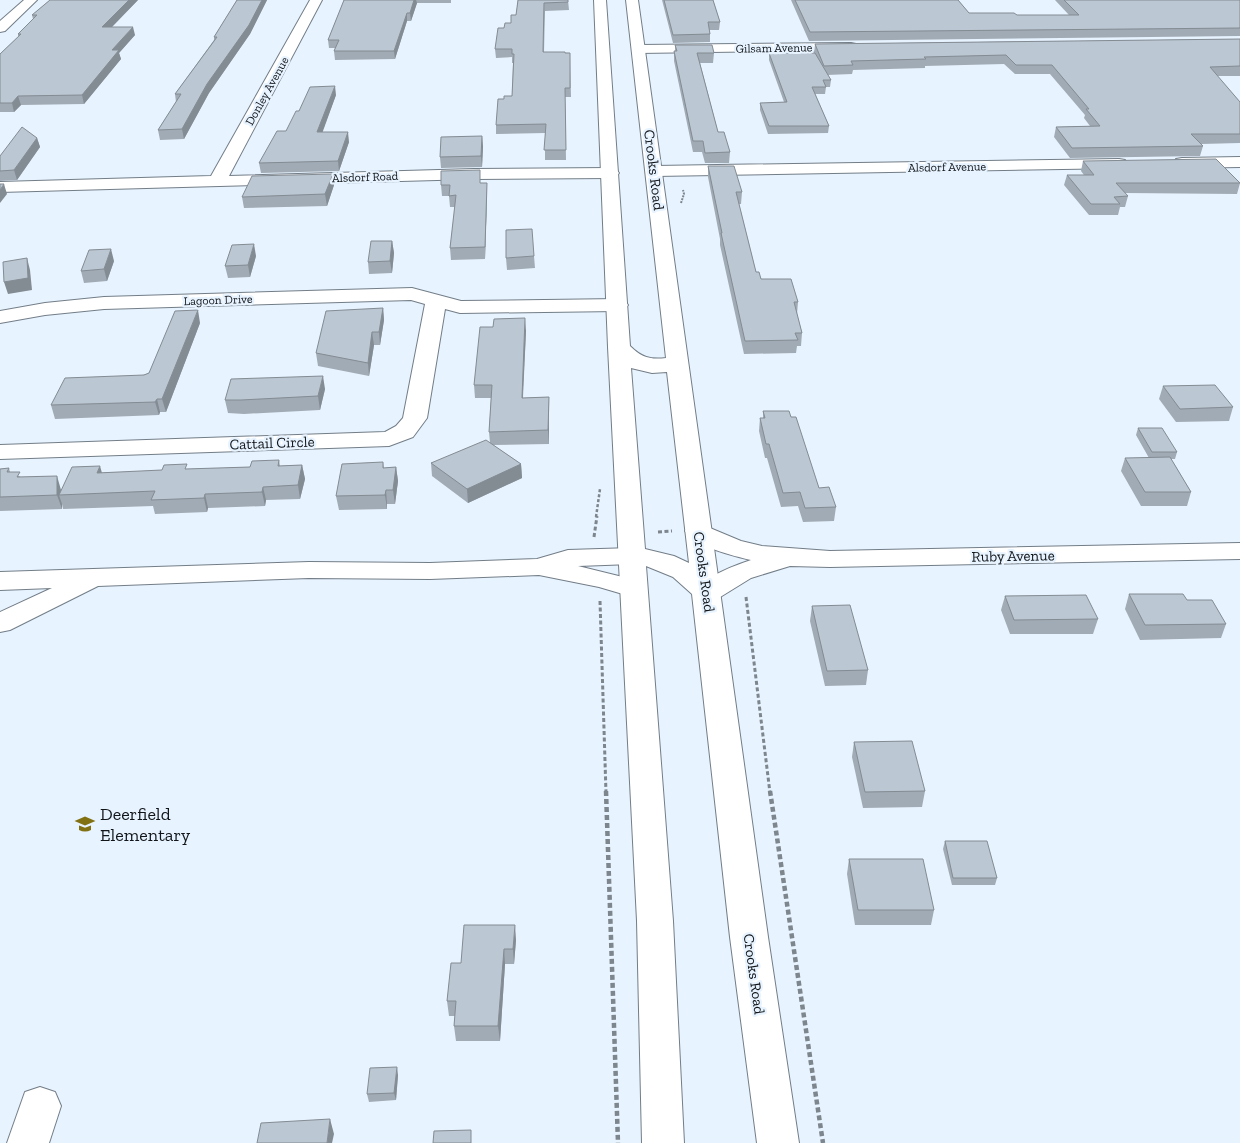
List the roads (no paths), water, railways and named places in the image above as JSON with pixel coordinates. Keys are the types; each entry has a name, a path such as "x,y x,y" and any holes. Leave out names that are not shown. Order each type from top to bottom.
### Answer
{"street":[{"path":"0,28 31,0"},
{"name":"Donley Avenue","path":"217,181 316,0"},
{"name":"Crooks Road","path":"600,0 648,116 749,937 778,1143"},
{"name":"Crooks Road","path":"632,0 621,49 619,108 610,173 654,921 663,1143"},
{"name":"Gilsam Avenue","path":"621,49 866,47"},
{"path":"619,108 648,116"},
{"path":"1161,164 1240,162"},
{"name":"Alsdorf Avenue","path":"655,171 1131,164"},
{"name":"Alsdorf Road","path":"0,187 474,174 610,173"},
{"name":"Lagoon Drive","path":"0,317 45,308 119,302 412,294 460,307 618,296"},
{"name":"Cattail Circle","path":"0,452 389,439 406,431 412,426 415,418 436,300"},
{"path":"619,347 630,359 641,364 653,366 677,363"},
{"name":"Ruby Avenue","path":"698,531 737,549 785,558 1237,556"},
{"path":"0,581 309,570 430,571 539,567 568,558 652,558 680,569 694,578 707,593"},
{"name":"Ruby Avenue","path":"707,593 742,572 785,558"},
{"path":"0,623 100,576"}],"place":[{"name":"Deerfield Elementary","path":"85,824"}]}
